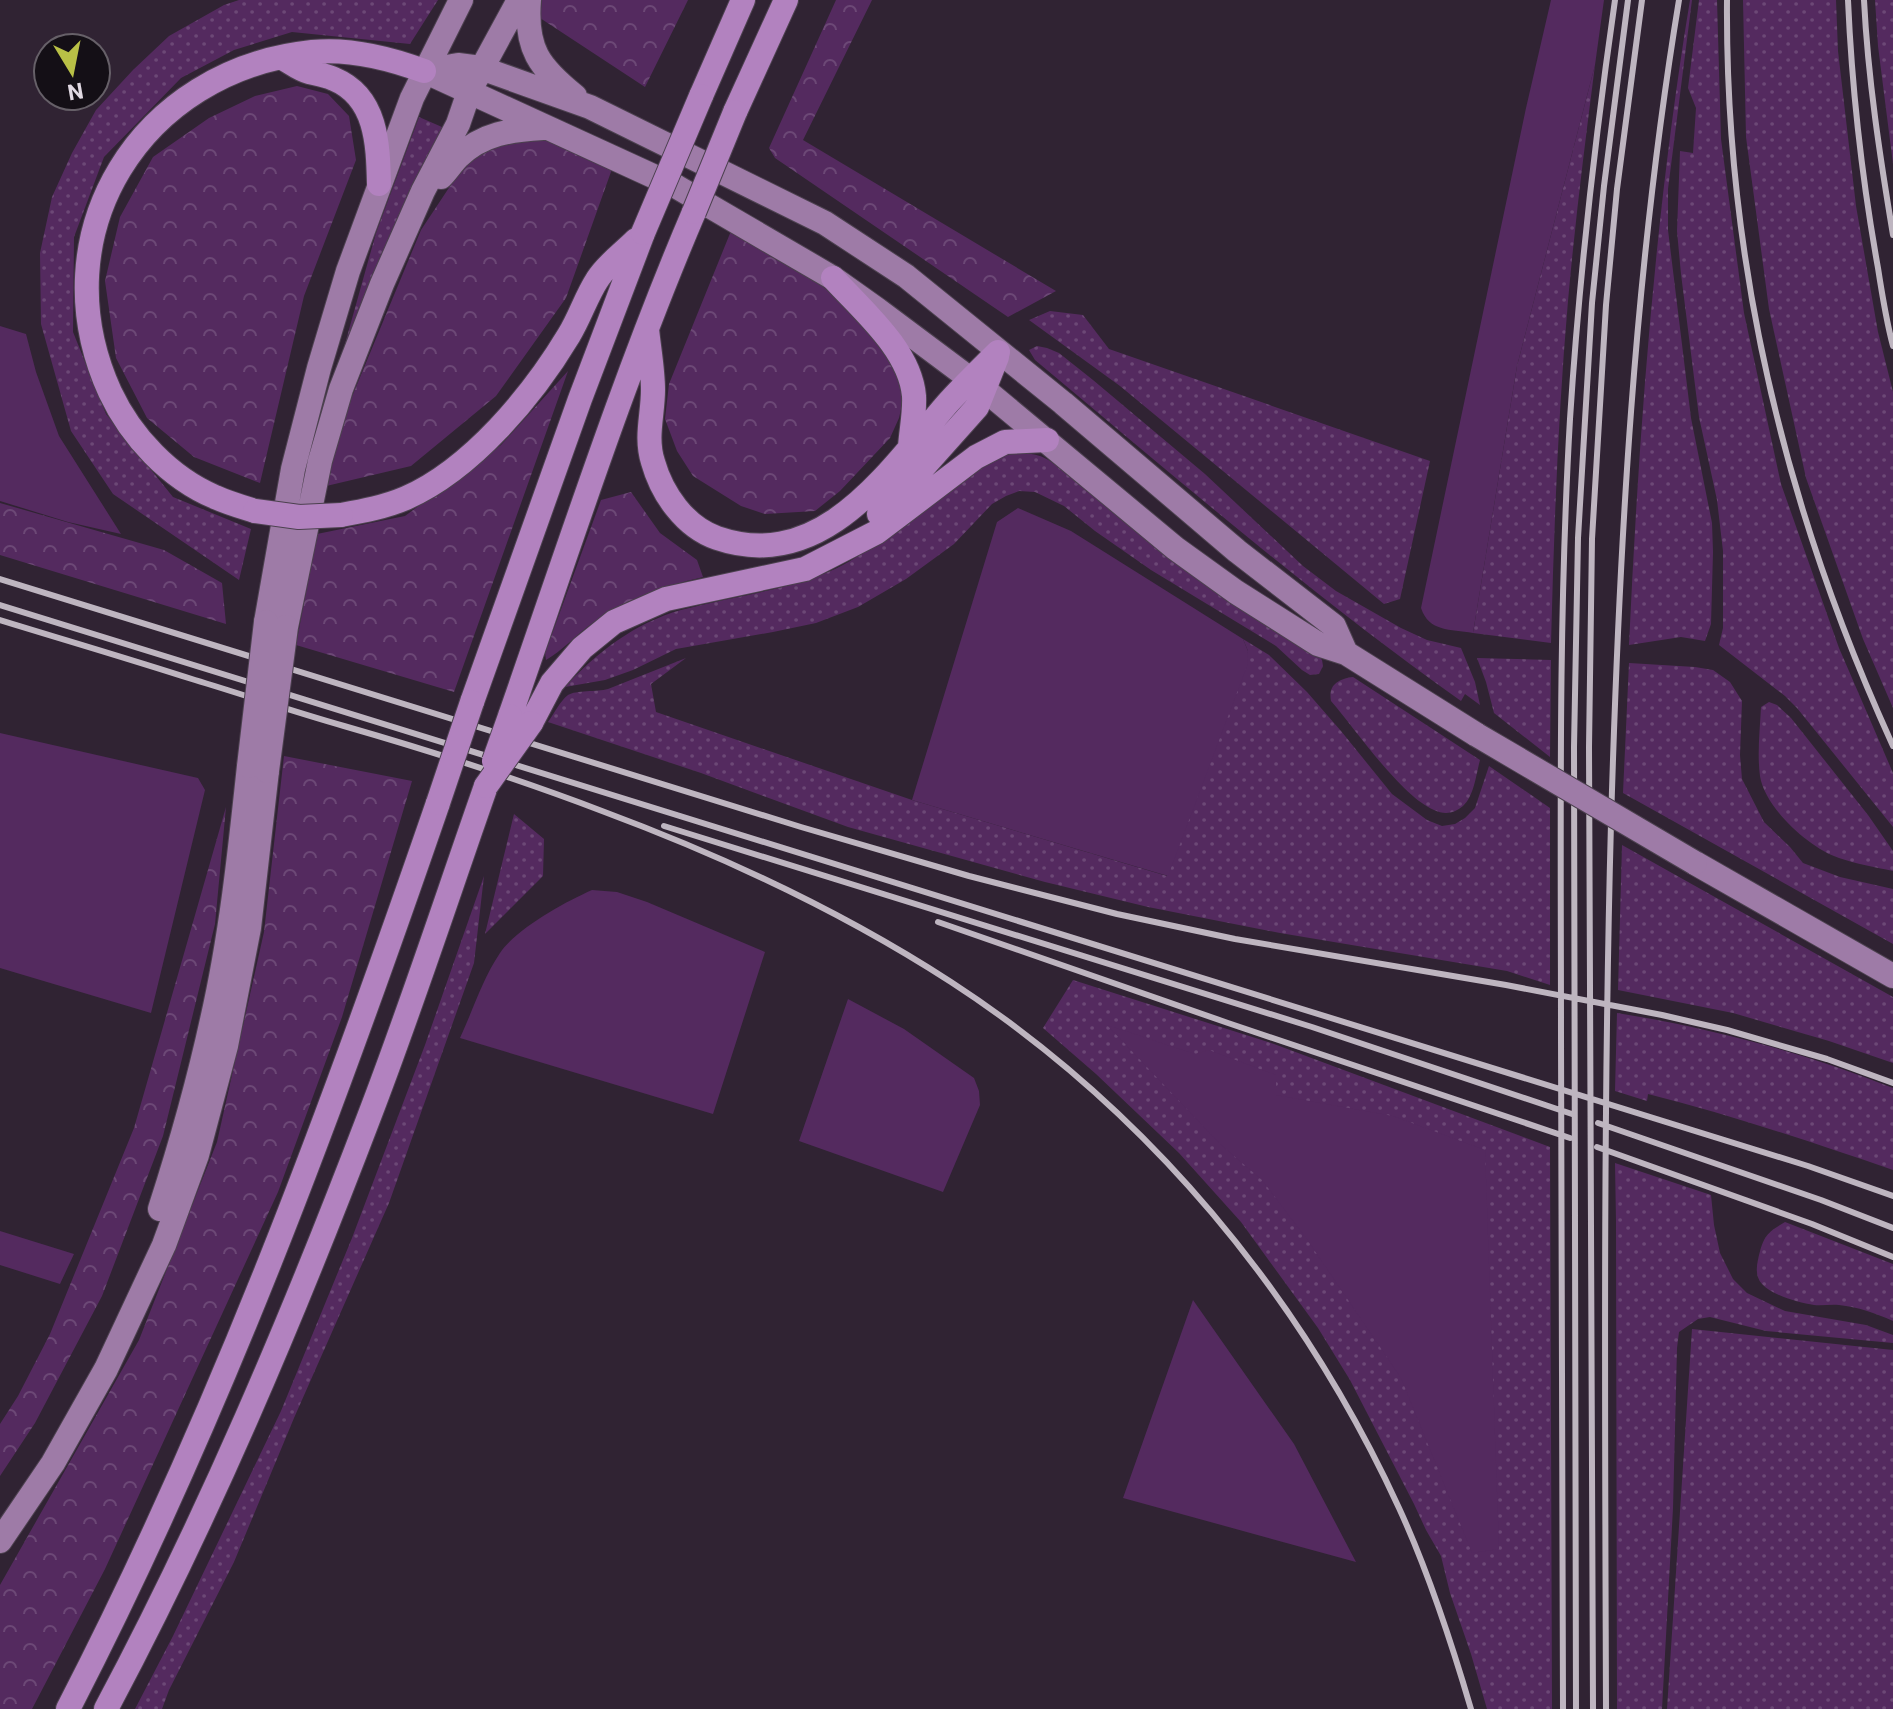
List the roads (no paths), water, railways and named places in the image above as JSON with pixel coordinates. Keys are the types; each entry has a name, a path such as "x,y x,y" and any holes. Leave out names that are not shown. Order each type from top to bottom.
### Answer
{"highway":[{"path":"68,1709 142,1558 257,1293 385,958 585,386 643,233 743,0"},
{"path":"106,1709 208,1503 295,1308 370,1115 486,786 520,719 647,329 735,112 786,0"},
{"path":"424,71 364,54 314,52 281,57 220,78 193,94 142,139 115,177 104,199 87,258 87,312 91,338 100,370 119,411 146,447 178,475 213,497 255,511 299,517 370,510 407,497 442,478 477,449 509,416 543,375 570,333 597,278 643,233"},
{"path":"281,57 307,72 337,80 350,88 361,101 376,133 379,184"},
{"path":"833,278 897,348 905,364 914,396 910,447"},
{"path":"647,329 653,390 649,424 651,458 659,483 672,504 709,535 734,544 759,546 813,535 864,498 910,447 977,384 998,352"},
{"path":"840,551 903,490 967,420 977,407 977,384"},
{"path":"520,719 582,648 614,622 666,599 805,569 877,532 976,457 1005,442 1047,440"},
{"path":"118,1709 121,1680"}],"main road":[{"path":"0,1518 44,1452 95,1357 133,1278 176,1162 213,1018 258,768 297,455 348,271 379,184 424,71 461,0"},
{"path":"276,624 341,389 423,191 458,124 481,68 519,0"},
{"path":"529,0 530,39 536,55 551,76 590,107"},
{"path":"424,71 458,65 481,68 590,107 825,223 906,276 1063,403 1237,551 1334,626 1346,653"},
{"path":"424,71 677,187 833,278 977,384 1175,548 1236,592 1318,644 1346,653 1477,735 1893,976"},
{"path":"423,191 456,159 484,138 516,130 547,128"},
{"path":"0,1541 53,1463 106,1369 164,1245 197,1155 226,1046 249,928 258,768"}],"railway":[{"path":"1563,1709 1561,806 1564,574 1578,314 1594,157 1615,0"},
{"path":"1576,1709 1574,747 1578,538 1592,303 1628,0"},
{"path":"1593,1709 1589,747 1592,539 1606,305 1617,189 1642,0"},
{"path":"1606,1709 1607,1044 1619,617 1640,307 1663,102 1679,0"},
{"path":"1727,0 1729,97 1737,193 1750,288 1769,382 1792,475 1821,566 1893,746"},
{"path":"1848,0 1863,168 1893,346"},
{"path":"1864,0 1875,118 1893,235"},
{"path":"0,579 969,876 1117,914 1235,939 1662,1015 1827,1059 1893,1083"},
{"path":"0,605 1808,1166 1893,1196"},
{"path":"0,620 409,745 647,828 737,866 868,932 951,982 1023,1033 1090,1088 1153,1149 1212,1213 1266,1282 1315,1354 1360,1429 1410,1533 1439,1607 1471,1709"},
{"path":"664,826 1312,1027 1572,1114"},
{"path":"938,922 1570,1138"},
{"path":"1598,1123 1893,1228"},
{"path":"1597,1147 1812,1224 1893,1257"}]}
